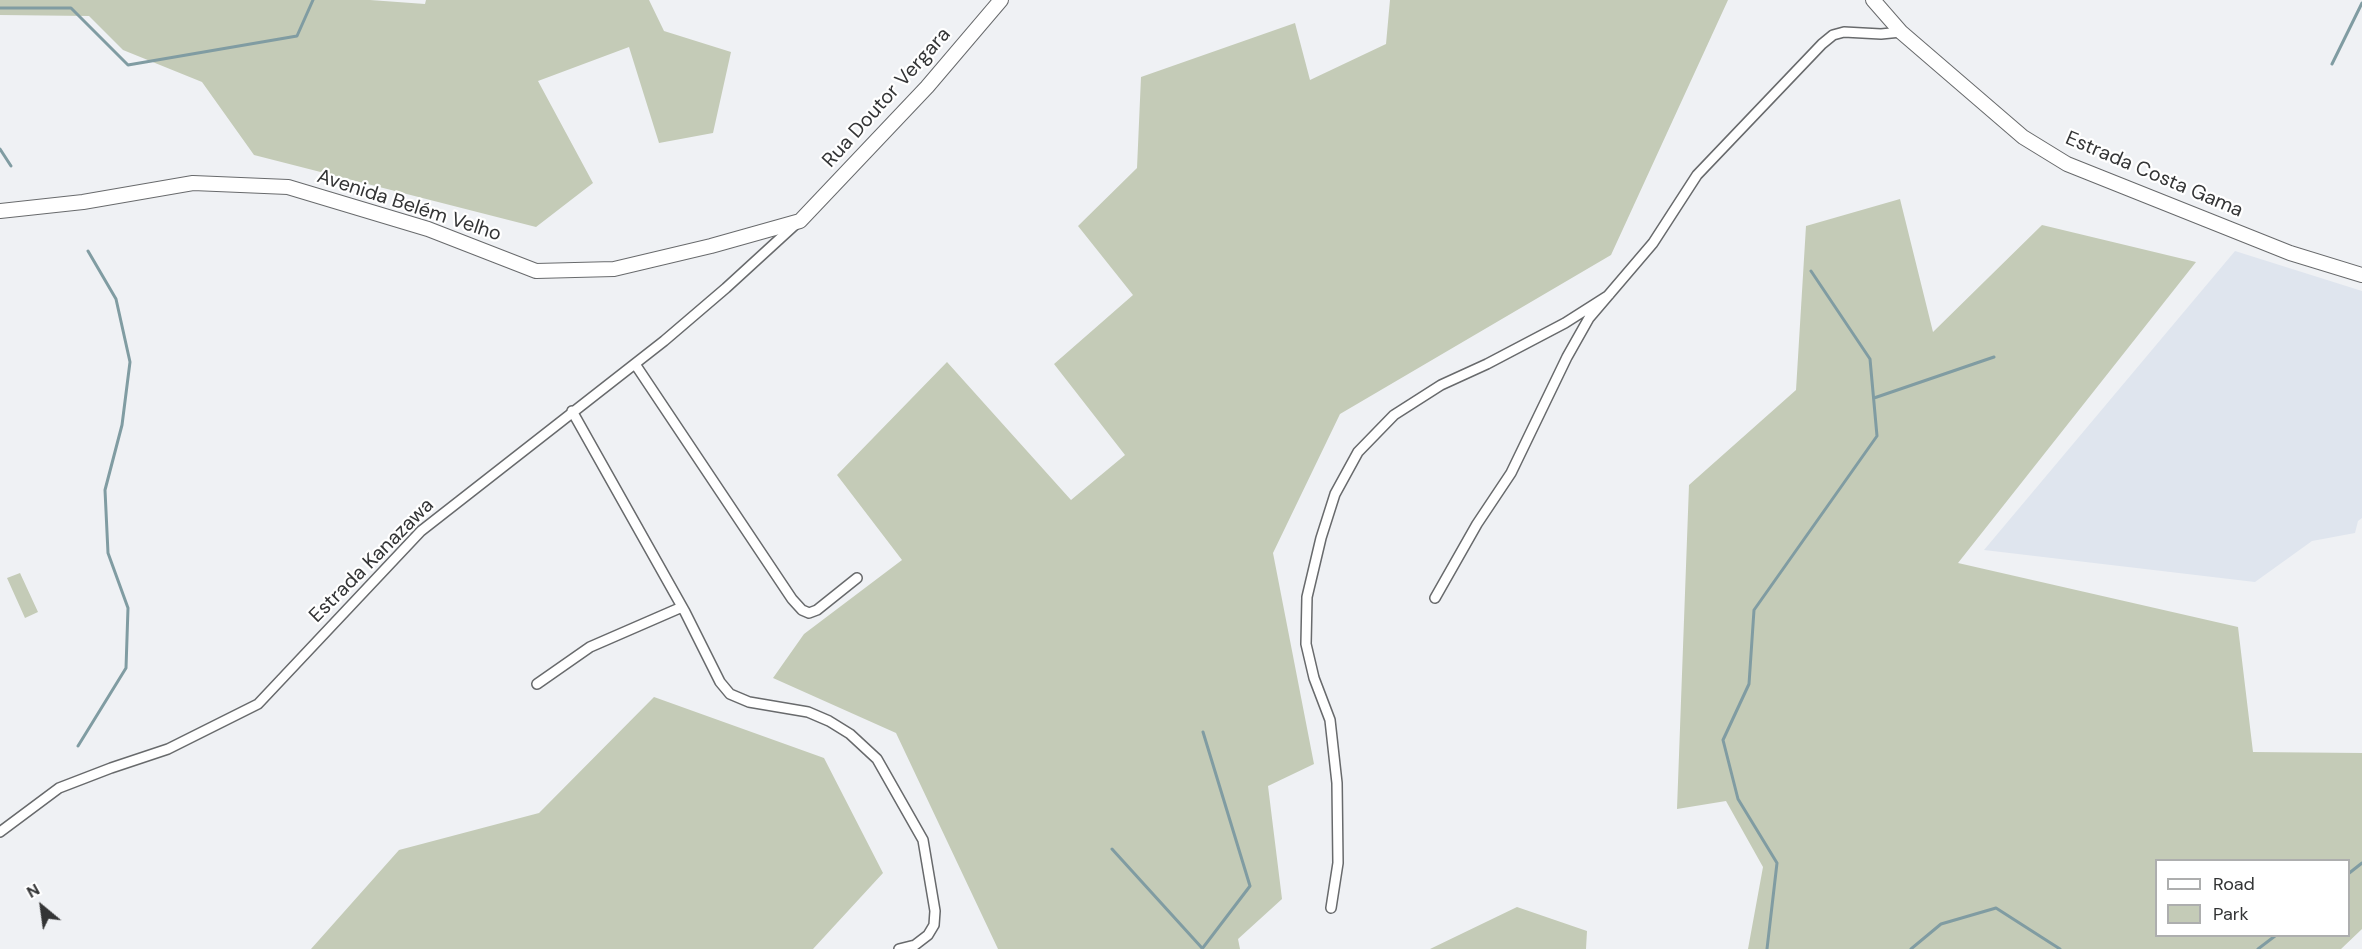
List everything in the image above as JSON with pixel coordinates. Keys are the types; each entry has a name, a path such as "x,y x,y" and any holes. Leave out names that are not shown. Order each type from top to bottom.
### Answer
{"main road":[{"name":"Rua Doutor Vergara","path":"800,221 927,87 1000,0"},
{"name":"Estrada Costa Gama","path":"1874,0 1901,32 2023,137 2067,164 2290,253 2362,275"},
{"name":"Avenida Belém Velho","path":"0,211 83,202 193,183 288,187 428,229 536,271 614,269 711,246 800,221"}],"street":[{"path":"1435,598 1477,524 1523,451 1567,357 1589,318 1653,243 1697,175 1833,35 1844,32 1881,34 1901,32"},
{"name":"Estrada Kanazawa","path":"0,832 59,788 168,750 258,704 421,531 635,364 726,288 800,221"},
{"path":"1331,908 1338,863 1337,783 1330,720 1314,678 1306,644 1307,597 1321,538 1335,494 1358,452 1394,415 1441,385 1565,323 1609,295"},
{"path":"635,364 792,599 802,610 809,613 817,610 856,578"},
{"path":"572,411 682,607 720,682 730,694 749,702 808,712 829,721 850,734 878,759 923,840 935,911 934,925 928,936 915,945 899,949"},
{"path":"537,684 590,647 682,607"}],"shaded area":[{"path":"2235,251 2362,291 2362,518 2358,521 2355,533 2312,541 2255,582 1984,550"}],"green space":[{"path":"0,0 370,0 425,4 426,0 649,0 664,31 731,52 713,133 659,143 629,47 538,81 593,183 536,227 254,155 202,82 123,50 89,16 0,15"},
{"path":"1390,0 1728,0 1611,255 1340,414 1273,553 1314,764 1268,786 1282,899 1238,939 1240,949 998,949 896,733 773,678 804,634 902,560 837,475 947,362 1071,500 1125,455 1054,364 1133,295 1078,226 1137,168 1141,77 1295,23 1310,80 1386,44"},
{"path":"1900,199 1933,332 2042,225 2196,262 1958,563 2238,627 2253,752 2362,753 2362,929 2341,949 1748,949 1763,867 1726,801 1677,809 1689,485 1796,390 1806,226"},
{"path":"20,573 38,612 25,618 7,578"},
{"path":"654,697 824,758 883,873 813,949 311,949 399,850 539,813"},
{"path":"1517,907 1587,931 1586,949 1430,949"}],"waterway":[{"path":"0,8 71,8 128,65 297,36 313,0"},
{"path":"2332,64 2362,3"},
{"path":"0,149 11,166"},
{"path":"78,746 126,668 128,608 108,553 105,490 122,425 130,362 116,299 88,251"},
{"path":"1767,949 1777,863 1738,799 1723,740 1749,684 1754,610 1877,436 1870,359 1811,271"},
{"path":"1874,398 1994,357"},
{"path":"1202,949 1250,886 1203,732"},
{"path":"1112,849 1202,948"},
{"path":"2350,872 2362,863"},
{"path":"1911,949 1941,924 1996,908 2060,949"},
{"path":"2258,949 2274,937"}]}
